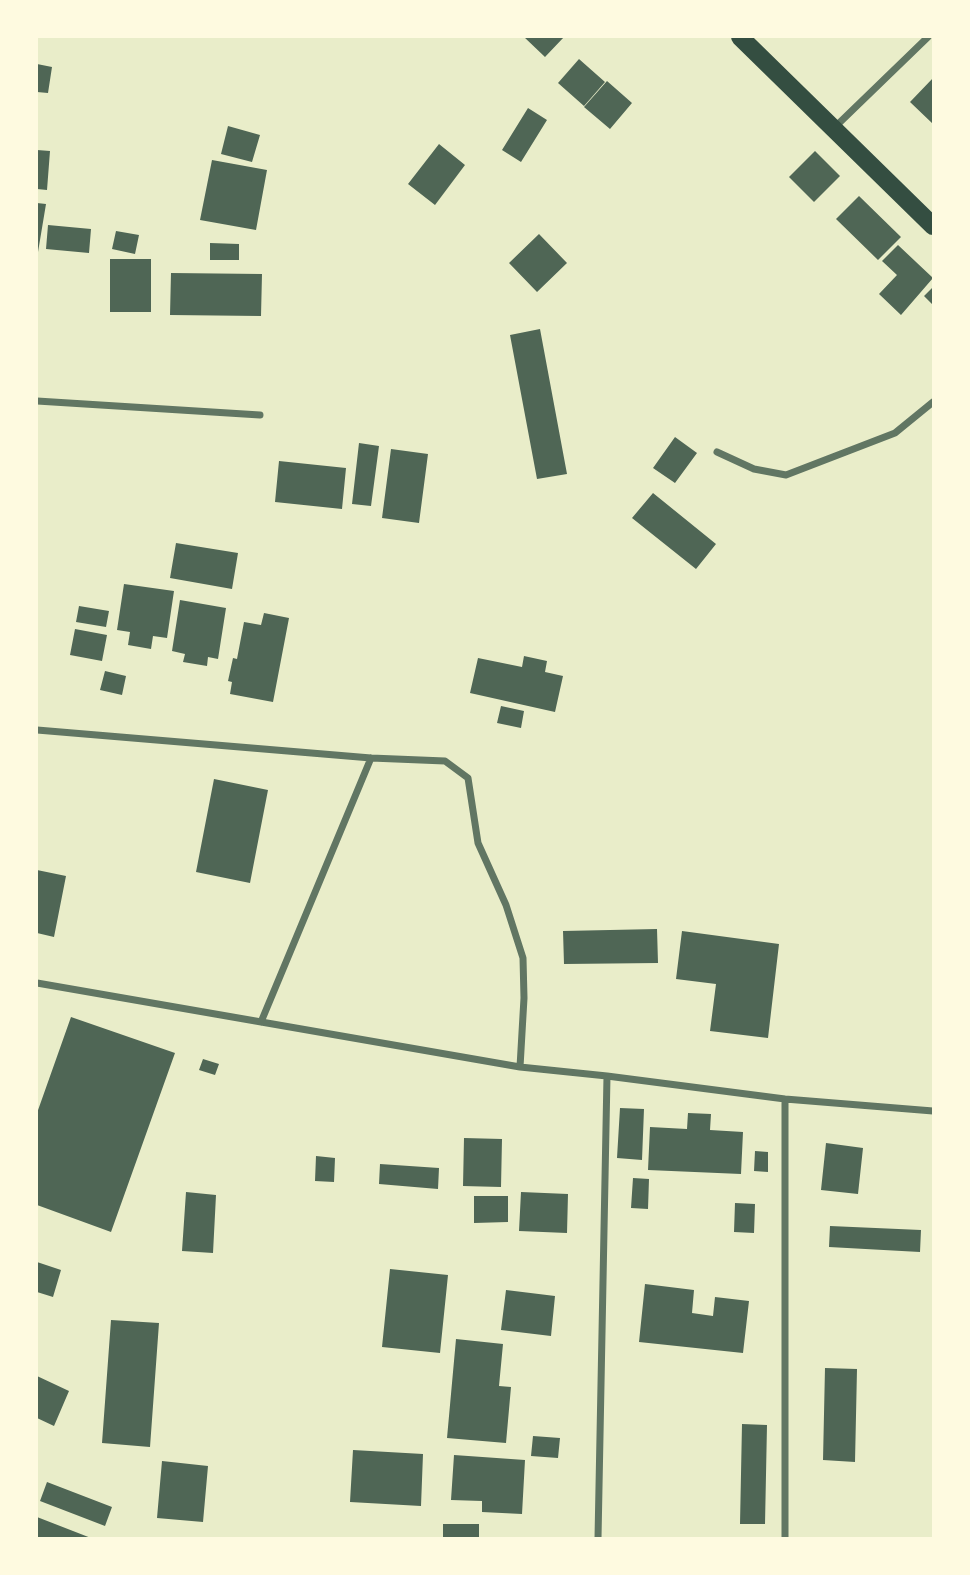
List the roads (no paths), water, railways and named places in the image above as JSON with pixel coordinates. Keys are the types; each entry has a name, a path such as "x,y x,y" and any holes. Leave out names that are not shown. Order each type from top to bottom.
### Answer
{"main road":[{"path":"740,37 933,226"}],"street":[{"path":"835,128 928,37"},
{"path":"37,401 260,415"},
{"path":"717,452 754,469 786,475 895,433 933,402"},
{"path":"37,730 371,758 445,761 468,778 478,842 506,905 523,958 524,998 520,1067"},
{"path":"261,1022 371,758"},
{"path":"37,984 520,1067 785,1099 933,1111"},
{"path":"598,1538 607,1076"},
{"path":"785,1099 785,1538"}]}
